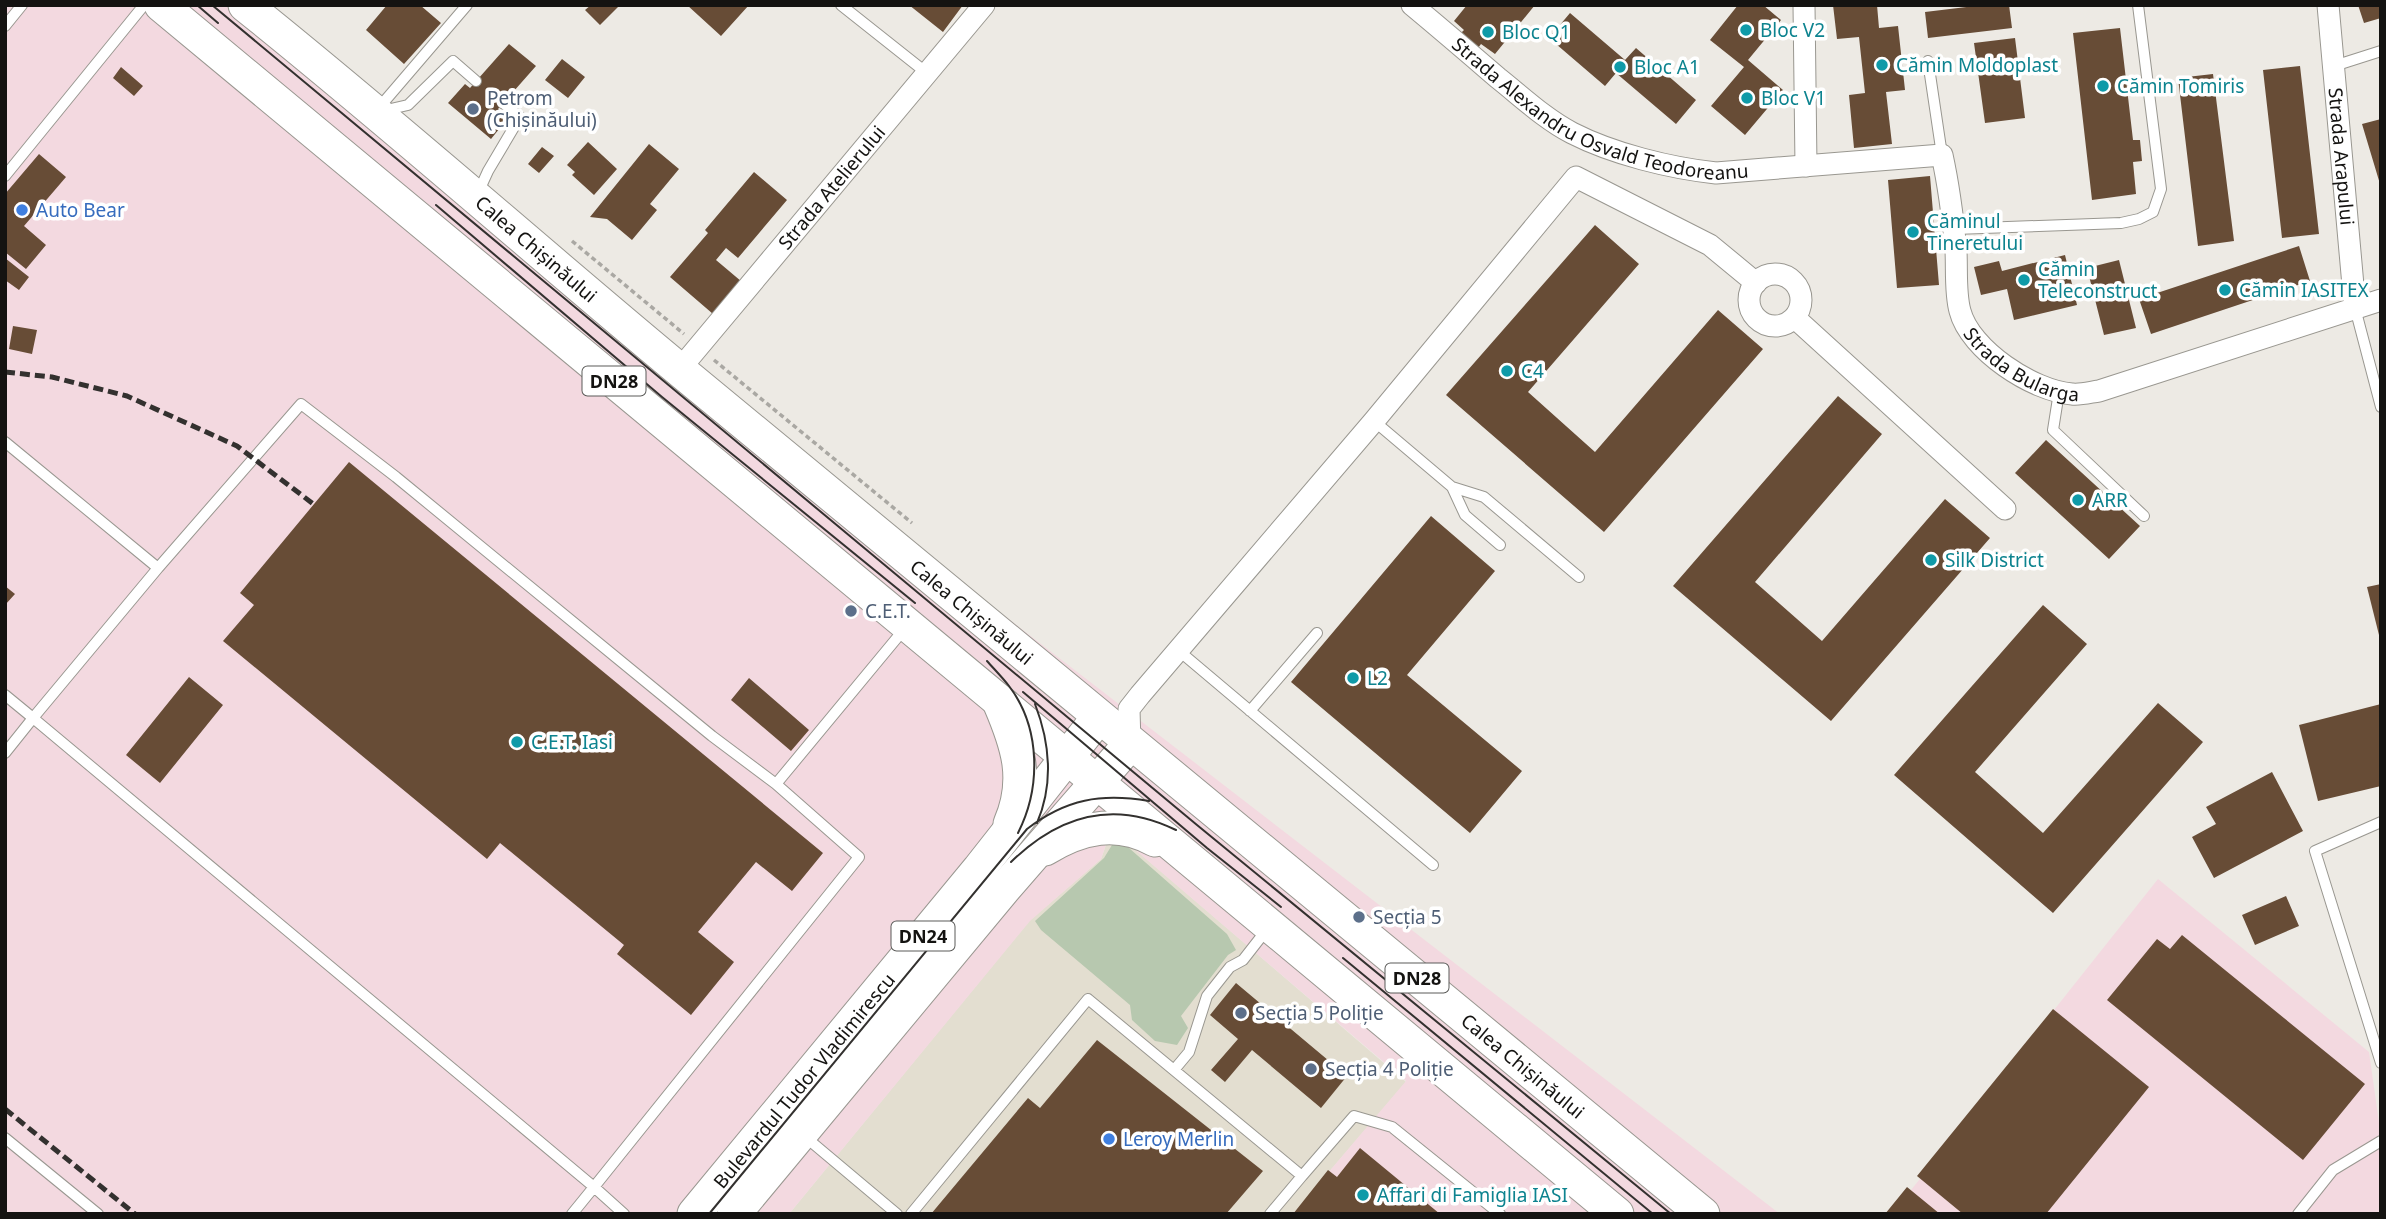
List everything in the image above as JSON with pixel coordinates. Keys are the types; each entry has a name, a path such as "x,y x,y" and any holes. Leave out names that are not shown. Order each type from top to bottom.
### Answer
{"main road":[{"name":"DN28","path":"161,5 1617,1214"},
{"name":"Calea Chișinăului","path":"245,5 477,196 689,358 1114,713 1130,744 1703,1214"},
{"path":"997,699 1018,753 1020,771 1016,811 1006,835"},
{"name":"Bulevardul Tudor Vladimirescu","path":"734,1214 789,1122 1006,835 1067,757 1114,713"},
{"name":"Bulevardul Tudor Vladimirescu","path":"694,1214 789,1122 1031,858 1130,744"},
{"path":"1031,858 1076,834 1118,826 1139,831 1183,855"}],"street":[{"name":"Strada Atelierului","path":"689,358 984,5"},
{"path":"1804,5 1806,166 1942,155"},
{"name":"Strada Arapului","path":"2328,5 2355,308"},
{"name":"Strada Alexandru Osvald Teodoreanu","path":"1425,9 1535,109 1571,132 1599,145 1647,160 1703,172 1806,166"},
{"name":"Strada Bularga","path":"1942,155 1954,229 1960,311 1972,335 1988,352 2036,384 2074,395 2099,391 2381,300"},
{"path":"1114,713 1178,650 1374,421 1576,177 1710,245 1756,283"},
{"path":"1779,275 1794,282 1801,298 1801,307 1794,318 1784,325 1775,326 1759,321 1750,307 1749,298 1756,283 1763,278 1779,275"},
{"path":"1794,318 2005,509"}],"lane":[{"path":"5,26 22,5"},
{"path":"5,176 144,5"},
{"path":"376,113 467,5"},
{"path":"841,5 928,75"},
{"path":"1954,229 2121,223 2139,219 2152,212 2161,189 2138,5"},
{"path":"2334,65 2381,51"},
{"path":"376,113 408,105 453,61 476,81"},
{"path":"1928,61 1942,155"},
{"path":"477,196 488,171 520,117 503,103"},
{"path":"2355,308 2381,407"},
{"path":"2059,391 2053,430 2144,516"},
{"path":"5,752 158,568 301,404 407,486 712,736 776,784 859,857 572,1214"},
{"path":"1374,421 1452,486 1484,497 1579,578"},
{"path":"5,443 158,568"},
{"path":"1452,486 1465,515 1500,545"},
{"path":"776,784 908,625"},
{"path":"1250,711 1317,633"},
{"path":"1178,650 1433,866"},
{"path":"5,695 624,1214"},
{"path":"2381,822 2315,852 2381,1063"},
{"path":"1174,1070 1189,1052 1207,996 1230,967 1242,960 1270,925"},
{"path":"911,1214 1088,999 1302,1176"},
{"path":"1270,1214 1354,1116 1392,1127 1500,1214"},
{"path":"789,1122 897,1214"},
{"path":"5,1138 98,1214"},
{"path":"2298,1214 2333,1170 2381,1141"}],"path":[{"path":"572,241 689,358 912,523"}],"shaded area":[{"path":"5,5 270,5 700,381 1780,1214 1293,1214 1406,1081 1120,837 1107,842 1101,859 1030,921 789,1214 5,1214"},
{"path":"1121,837 1406,1082 1293,1214 789,1214 1030,920 1101,859 1107,842"},
{"path":"2158,879 2369,1052 2381,1137 2381,1213 1892,1214"}],"green space":[{"path":"1121,841 1227,934 1236,950 1228,955 1181,1016 1188,1028 1177,1045 1155,1041 1132,1020 1130,1005 1041,930 1035,921 1104,858 1112,845"}],"building":[{"path":"387,5 420,5 441,23 404,64 366,30"},
{"path":"591,5 620,5 600,25 585,10"},
{"path":"687,5 749,5 721,36"},
{"path":"909,5 963,5 943,32"},
{"name":"Bloc Q1","path":"1467,5 1535,5 1495,54 1481,44 1478,48 1460,34 1464,30 1454,21"},
{"path":"1738,5 1763,5 1781,20 1748,60 1783,90 1745,135 1711,106 1744,67 1710,40"},
{"name":"Cămin Moldoplast","path":"1833,5 1877,5 1879,28 1898,26 1905,90 1886,92 1892,144 1854,148 1849,95 1865,93 1859,37 1837,39"},
{"path":"1983,5 2009,5 2012,28 1928,38 1925,12"},
{"path":"2358,5 2381,5 2381,18 2364,23"},
{"name":"Bloc A1","path":"1570,13 1625,60 1636,48 1696,100 1676,124 1616,73 1605,86 1549,38"},
{"name":"Cămin Tomiris","path":"2120,28 2133,140 2140,140 2142,161 2133,162 2136,194 2092,200 2073,33"},
{"path":"2015,38 2025,118 1985,123 1974,43"},
{"path":"509,44 536,66 498,109 508,118 491,139 448,103 465,84 470,88"},
{"path":"562,59 585,77 568,98 545,80"},
{"path":"2300,66 2319,234 2282,238 2263,70"},
{"path":"121,67 143,86 134,96 113,78"},
{"path":"2213,74 2234,241 2198,246 2178,78"},
{"path":"2381,119 2381,184 2380,184 2362,124"},
{"path":"588,142 617,169 594,195 572,175 575,172 567,165"},
{"path":"649,144 679,169 650,204 657,210 632,240 607,219 590,217"},
{"path":"542,147 554,156 539,173 528,164"},
{"name":"Auto Bear","path":"39,154 66,177 24,226 46,245 26,269 5,252 5,194"},
{"path":"754,172 787,200 738,258 726,248 716,260 748,287 720,320 670,277 708,233 705,230"},
{"name":"Căminul Tineretului","path":"1930,176 1939,285 1897,288 1888,180"},
{"name":"C4","path":"1595,225 1639,264 1528,392 1595,452 1718,310 1763,349 1604,532 1446,395"},
{"name":"Cămin IASITEX","path":"2299,246 2310,281 2151,334 2139,299"},
{"name":"Cămin Teleconstruct","path":"2065,255 2077,305 2014,320 2007,289 1981,295 1974,267 1999,261 2002,271"},
{"path":"5,258 29,277 19,290 5,280"},
{"path":"2119,260 2136,328 2104,335 2087,268"},
{"path":"13,326 37,330 32,354 9,349"},
{"name":"Silk District","path":"1838,396 1882,434 1755,582 1822,641 1945,499 1990,538 1831,721 1673,586"},
{"name":"ARR","path":"2046,440 2140,526 2109,559 2015,473"},
{"name":"C.E.T. Iasi","path":"349,462 823,853 792,891 756,862 698,932 734,962 691,1015 617,954 624,945 500,843 487,859 223,641 254,605 240,593"},
{"name":"L2","path":"1431,516 1495,571 1407,675 1522,771 1470,833 1291,682"},
{"path":"2381,584 2381,639 2380,639 2367,587"},
{"path":"5,586 15,594 5,605"},
{"name":"Silk District","path":"2043,605 2087,644 1975,772 2043,833 2158,703 2203,742 2053,913 1894,775"},
{"path":"189,677 223,705 160,783 126,755"},
{"path":"749,678 809,730 791,751 731,700"},
{"path":"2381,704 2381,786 2318,801 2299,725"},
{"path":"2272,772 2303,831 2214,878 2192,837 2216,824 2206,807"},
{"path":"2286,896 2299,926 2255,945 2242,915"},
{"path":"2182,935 2365,1084 2303,1160 2107,1000 2157,939 2170,949"},
{"path":"1236,983 1347,1076 1321,1108 1252,1050 1225,1082 1211,1070 1238,1039 1210,1015"},
{"path":"2053,1009 2149,1087 2046,1214 1963,1214 1917,1176"},
{"name":"Leroy Merlin","path":"1097,1040 1263,1171 1226,1214 931,1214 1028,1098 1040,1108"},
{"name":"Affari di Famiglia IASI","path":"1360,1148 1440,1214 1293,1214 1328,1170 1337,1177"},
{"path":"1907,1187 1940,1214 1885,1214"}],"tram line":[{"path":"197,5 218,23"},
{"path":"212,5 1197,825 1671,1214"},
{"path":"436,205 662,397 915,603"},
{"path":"987,661 1020,703 1032,739 1034,778 1026,815 1018,833"},
{"path":"1023,692 1281,907"},
{"path":"1035,704 1044,733 1048,763 1046,793 1037,823"},
{"path":"709,1214 1027,829 1056,811 1085,801 1100,798 1149,801"},
{"path":"1011,862 1048,833 1088,817 1130,815 1176,830"},
{"path":"1343,958 1653,1214"}],"railway":[{"path":"5,372 52,377 127,396 237,446 316,506"},
{"path":"5,1109 135,1214"}],"place":[{"name":"Bloc V2","path":"1746,30"},
{"name":"Bloc Q1","path":"1488,32"},
{"name":"Cămin Moldoplast","path":"1882,65"},
{"name":"Bloc A1","path":"1620,67"},
{"name":"Cămin Tomiris","path":"2103,86"},
{"name":"Bloc V1","path":"1747,98"},
{"name":"Petrom (Chișinăului)","path":"473,109"},
{"name":"Auto Bear","path":"22,210"},
{"name":"Căminul Tineretului","path":"1913,232"},
{"name":"Cămin Teleconstruct","path":"2024,280"},
{"name":"Cămin IASITEX","path":"2225,290"},
{"name":"C4","path":"1507,371"},
{"name":"ARR","path":"2078,500"},
{"name":"Silk District","path":"1931,560"},
{"name":"C.E.T.","path":"851,611"},
{"name":"L2","path":"1353,678"},
{"name":"C.E.T. Iasi","path":"517,742"},
{"name":"Secția 5","path":"1359,917"},
{"name":"Secția 5 Poliție","path":"1241,1013"},
{"name":"Secția 4 Poliție","path":"1311,1069"},
{"name":"Leroy Merlin","path":"1109,1139"},
{"name":"Affari di Famiglia IASI","path":"1363,1195"}]}
